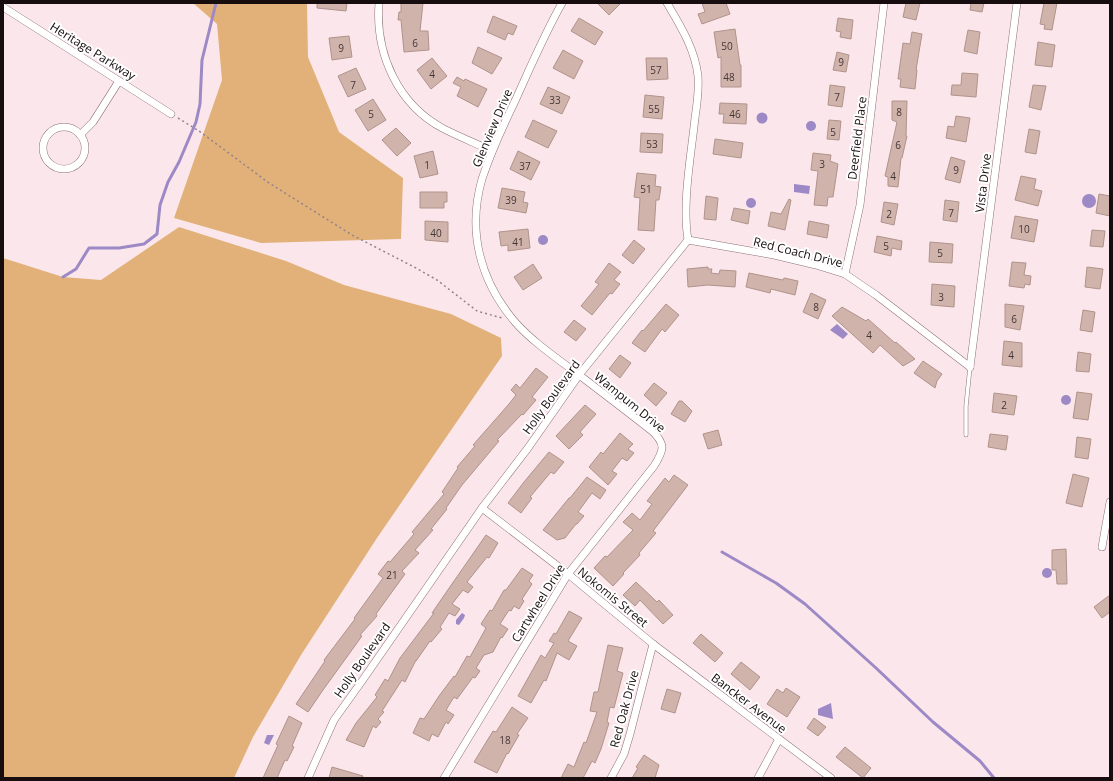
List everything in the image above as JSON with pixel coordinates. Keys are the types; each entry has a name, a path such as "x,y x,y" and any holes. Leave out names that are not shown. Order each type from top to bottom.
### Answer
{"street":[{"path":"379,3 378,15 383,53 390,71 399,87 411,103 425,116 444,129 492,151"},
{"name":"Glenview Drive","path":"562,3 526,75 492,151 482,180 475,218 476,238 488,283 515,322 534,341 579,375"},
{"path":"667,3 685,33 694,57 698,76 697,103 685,219 688,240"},
{"name":"Deerfield Place","path":"845,274 860,205 884,3"},
{"name":"Vista Drive","path":"970,367 1017,3"},
{"name":"Heritage Parkway","path":"3,7 171,114"},
{"path":"80,135 93,122 119,81"},
{"path":"62,127 75,130 80,135 84,141 85,148 84,156 80,162 68,169 60,169 53,167 48,162 42,150 43,143 50,132 56,128 62,127"},
{"name":"Red Coach Drive","path":"688,240 774,255 845,274 876,295 970,367"},
{"name":"Holly Boulevard","path":"308,778 334,720 482,508 512,470 579,375 688,240"},
{"name":"Wampum Drive","path":"579,375 652,431 661,439 663,448"},
{"name":"Cartwheel Drive","path":"444,778 568,574 654,466 663,448"},
{"path":"1102,547 1110,502"},
{"name":"Nokomis Street","path":"482,508 568,574 653,644"},
{"name":"Bancker Avenue","path":"653,644 832,778"},
{"name":"Red Oak Drive","path":"611,778 624,754 653,644"},
{"path":"758,778 779,739"}],"lane":[{"path":"966,435 966,406 970,367"}],"path":[{"path":"171,114 199,131 269,183 352,236 437,280 477,311 515,322"}],"shaded area":[{"path":"193,3 307,3 308,57 339,132 403,178 401,239 261,243 174,218 222,80 217,24"},
{"path":"760,113 764,113 766,114 766,122 760,123 757,120 757,116"},
{"path":"809,121 813,121 815,122 815,130 809,131 806,128 806,124"},
{"path":"794,184 810,186 809,194 794,192"},
{"path":"1089,194 1094,196 1096,201 1094,206 1089,208 1084,206 1082,201 1084,196"},
{"path":"749,198 753,198 755,199 755,207 749,208 746,205 746,201"},
{"path":"179,227 286,261 344,285 451,314 501,338 502,356 377,538 301,655 253,737 234,778 3,778 3,258 63,277 101,280"},
{"path":"541,235 545,235 548,240 545,245 541,245 538,242 538,238"},
{"path":"837,324 848,334 843,339 830,330"},
{"path":"1064,395 1068,395 1070,396 1070,404 1064,405 1061,402 1061,398"},
{"path":"1045,568 1049,568 1051,569 1051,577 1045,578 1042,575 1042,571"},
{"path":"462,613 465,615 464,618 459,625 456,624 456,620"},
{"path":"831,703 833,719 818,715 818,709"},
{"path":"267,735 274,735 269,745 264,743"}],"building":[{"path":"317,3 347,3 346,11 317,8"},
{"path":"401,3 423,3 420,31 428,31 429,50 404,52 401,20 398,20 399,12 401,12"},
{"path":"597,3 621,3 609,15"},
{"path":"702,3 726,3 730,14 702,24 698,14 705,12"},
{"path":"906,3 920,3 916,20 903,17"},
{"path":"971,3 984,3 982,12 970,10"},
{"path":"1044,3 1057,3 1052,30 1044,29 1045,25 1040,24"},
{"path":"493,16 517,26 513,35 508,33 505,40 487,32"},
{"path":"579,18 603,32 595,45 571,31"},
{"path":"838,18 853,20 851,39 840,37 841,32 836,31"},
{"path":"735,29 741,65 741,87 721,87 721,57 718,58 714,32"},
{"path":"968,30 980,32 977,54 964,51"},
{"path":"912,32 922,34 916,70 915,89 900,87 901,79 898,79 903,43 910,44"},
{"path":"349,36 352,57 332,60 329,38"},
{"path":"1038,42 1055,45 1052,67 1035,65"},
{"path":"478,47 502,58 492,74 472,63"},
{"path":"563,50 583,61 574,79 553,68"},
{"path":"837,52 849,55 846,72 833,70"},
{"path":"432,58 447,76 431,89 417,70"},
{"path":"646,58 667,58 668,79 647,80"},
{"path":"356,68 366,89 348,97 338,76"},
{"path":"962,73 978,74 976,97 951,95 952,85 961,85"},
{"path":"457,77 487,89 478,107 457,96 461,87 453,83"},
{"path":"830,85 845,87 842,107 828,105"},
{"path":"1033,85 1046,86 1041,110 1029,107"},
{"path":"548,87 570,97 562,114 540,104"},
{"path":"645,95 664,97 662,119 643,117"},
{"path":"373,99 386,120 368,131 355,110"},
{"path":"892,101 907,101 907,136 901,158 898,187 888,186 888,177 885,176 897,122 892,120"},
{"path":"720,103 747,104 746,124 723,123 724,114 719,114"},
{"path":"956,116 970,118 966,142 946,138 948,126 954,127"},
{"path":"533,120 557,131 548,148 525,137"},
{"path":"829,120 841,121 839,140 827,139"},
{"path":"396,128 411,143 397,156 382,140"},
{"path":"1029,129 1040,131 1036,154 1025,152"},
{"path":"641,133 663,134 662,153 640,152"},
{"path":"715,139 743,143 741,158 713,154"},
{"path":"433,151 438,174 420,178 414,156"},
{"path":"518,151 540,162 531,180 510,169"},
{"path":"813,153 831,155 830,161 838,164 833,197 828,197 827,206 814,205 818,171 811,170"},
{"path":"951,157 965,161 960,183 945,179"},
{"path":"637,173 656,175 655,186 661,187 659,200 656,200 654,231 638,230 640,198 634,197"},
{"path":"1021,176 1036,179 1034,189 1042,191 1038,206 1015,200"},
{"path":"502,188 525,192 523,202 528,203 526,213 498,208"},
{"path":"420,192 447,192 447,202 444,202 444,208 420,208"},
{"path":"1099,194 1110,196 1110,216 1096,213"},
{"path":"706,196 718,198 716,220 704,219"},
{"path":"789,199 791,200 785,230 768,226 771,212 781,214"},
{"path":"945,200 959,202 957,222 943,220"},
{"path":"884,202 898,204 894,225 881,222"},
{"path":"734,208 750,211 748,224 731,220"},
{"path":"1015,216 1038,220 1034,242 1011,238"},
{"path":"425,221 448,222 448,242 425,240"},
{"path":"809,221 829,225 827,238 807,234"},
{"path":"528,229 530,248 508,251 508,245 501,246 499,232"},
{"path":"1092,230 1105,231 1103,247 1090,246"},
{"path":"877,236 902,241 901,250 892,248 891,256 874,252"},
{"path":"634,240 645,249 633,264 622,255"},
{"path":"930,242 953,244 952,263 929,262"},
{"path":"1012,262 1026,263 1024,275 1031,276 1030,285 1025,284 1024,288 1009,286"},
{"path":"609,263 621,272 614,280 620,284 612,294 610,293 592,315 581,306 599,284 595,282"},
{"path":"533,264 542,278 523,290 514,277"},
{"path":"708,267 708,269 712,269 711,273 719,274 720,270 736,271 735,287 708,285 688,287 687,269"},
{"path":"1087,267 1103,269 1100,289 1085,287"},
{"path":"749,273 783,280 784,278 798,281 795,295 771,289 770,293 746,287"},
{"path":"932,284 955,286 954,307 931,305"},
{"path":"811,293 826,300 818,319 803,312"},
{"path":"666,304 679,315 665,332 662,329 645,352 632,343"},
{"path":"1005,304 1024,306 1020,330 1005,327"},
{"path":"842,307 866,321 868,319 915,359 903,366 880,345 873,353 832,316"},
{"path":"1083,310 1095,312 1092,332 1080,330"},
{"path":"574,320 586,329 576,341 564,332"},
{"path":"1004,341 1022,343 1022,367 1002,365"},
{"path":"1078,352 1091,354 1089,372 1076,371"},
{"path":"620,355 631,363 620,378 609,369"},
{"path":"923,361 942,374 937,381 935,388 914,373"},
{"path":"536,368 548,377 532,397 536,400 497,440 499,441 462,485 446,508 447,509 431,529 433,530 415,550 419,553 402,571 405,574 376,614 377,616 360,635 362,636 308,712 296,704 325,661 324,660 355,619 354,618 383,578 378,574 388,561 390,562 414,534 412,532 444,494 442,492 458,468 457,467 475,446 473,445 516,395 511,390 516,384 520,388"},
{"path":"654,383 667,393 656,406 644,395"},
{"path":"1077,392 1092,394 1088,420 1073,418"},
{"path":"994,393 1017,396 1014,415 992,412"},
{"path":"679,401 682,401 692,411 685,422 671,414"},
{"path":"585,405 596,414 580,432 583,435 569,449 556,436"},
{"path":"718,430 722,445 708,449 703,434"},
{"path":"620,433 633,444 628,449 634,453 627,461 622,458 612,471 617,474 608,485 589,467 601,452 603,454"},
{"path":"990,434 1008,436 1006,450 988,447"},
{"path":"1077,437 1091,439 1088,459 1075,457"},
{"path":"549,452 564,462 554,474 551,472 530,497 532,498 521,513 508,503"},
{"path":"1073,474 1089,478 1082,507 1066,503"},
{"path":"674,475 688,485 653,531 656,533 639,553 640,555 613,586 594,568 633,530 623,522 632,513 640,520 652,504 647,501 665,478 669,482"},
{"path":"587,477 606,490 600,499 592,493 578,512 584,516 565,538 557,540 543,530"},
{"path":"486,535 498,543 489,558 487,557 467,582 473,587 468,593 463,590 452,604 460,609 455,616 449,613 440,627 442,629 431,642 430,641 416,660 405,682 402,680 382,711 384,712 378,719 381,722 376,728 373,726 364,747 346,740 356,723 377,697 375,695 385,679 388,681 400,658 434,613 432,613"},
{"path":"1066,549 1067,584 1057,584 1056,570 1052,570 1052,550"},
{"path":"522,568 533,575 529,581 532,584 522,599 524,601 519,609 514,606 511,611 509,610 500,624 508,629 502,638 501,637 493,652 484,655 476,668 480,671 475,678 473,677 457,699 454,697 446,710 454,715 448,724 446,722 438,737 432,734 429,741 413,733 420,718 424,719 439,696 454,676 455,677 467,656 470,657 486,628 481,624 490,610 492,611 504,590 506,590"},
{"path":"636,582 657,602 659,600 673,615 663,624 640,600 635,606 623,595"},
{"path":"1110,595 1110,612 1102,618 1094,607"},
{"path":"569,611 582,618 568,641 577,646 569,660 557,653 546,681 544,680 531,703 518,696 541,655 545,658 554,643 549,641 554,633 556,634"},
{"path":"701,634 723,653 715,662 693,643"},
{"path":"608,645 623,648 617,671 623,673 614,708 610,707 607,722 609,723 601,749 595,763 592,761 583,778 561,778 568,764 574,767 584,742 586,743 597,712 590,711 594,692 598,692"},
{"path":"741,662 760,677 750,690 731,674"},
{"path":"786,688 800,697 787,717 767,704 777,689 783,693"},
{"path":"667,689 681,693 675,713 661,709"},
{"path":"512,707 528,718 517,734 519,735 508,754 507,753 497,773 474,762 493,731 496,732"},
{"path":"289,716 302,723 292,746 294,747 287,761 285,760 277,778 263,778 278,745 276,744"},
{"path":"814,718 826,727 818,736 807,728"},
{"path":"845,747 871,768 863,778 836,757"},
{"path":"644,755 659,765 655,778 632,778 638,768 636,767"},
{"path":"332,767 363,776 362,778 329,778"}],"waterway":[{"path":"63,277 76,269 89,248 119,248 144,244 157,234 160,205 168,182 179,162 196,122 200,104 202,60 216,3"},
{"path":"722,552 776,583 805,604 933,722 980,761 994,778"}]}
